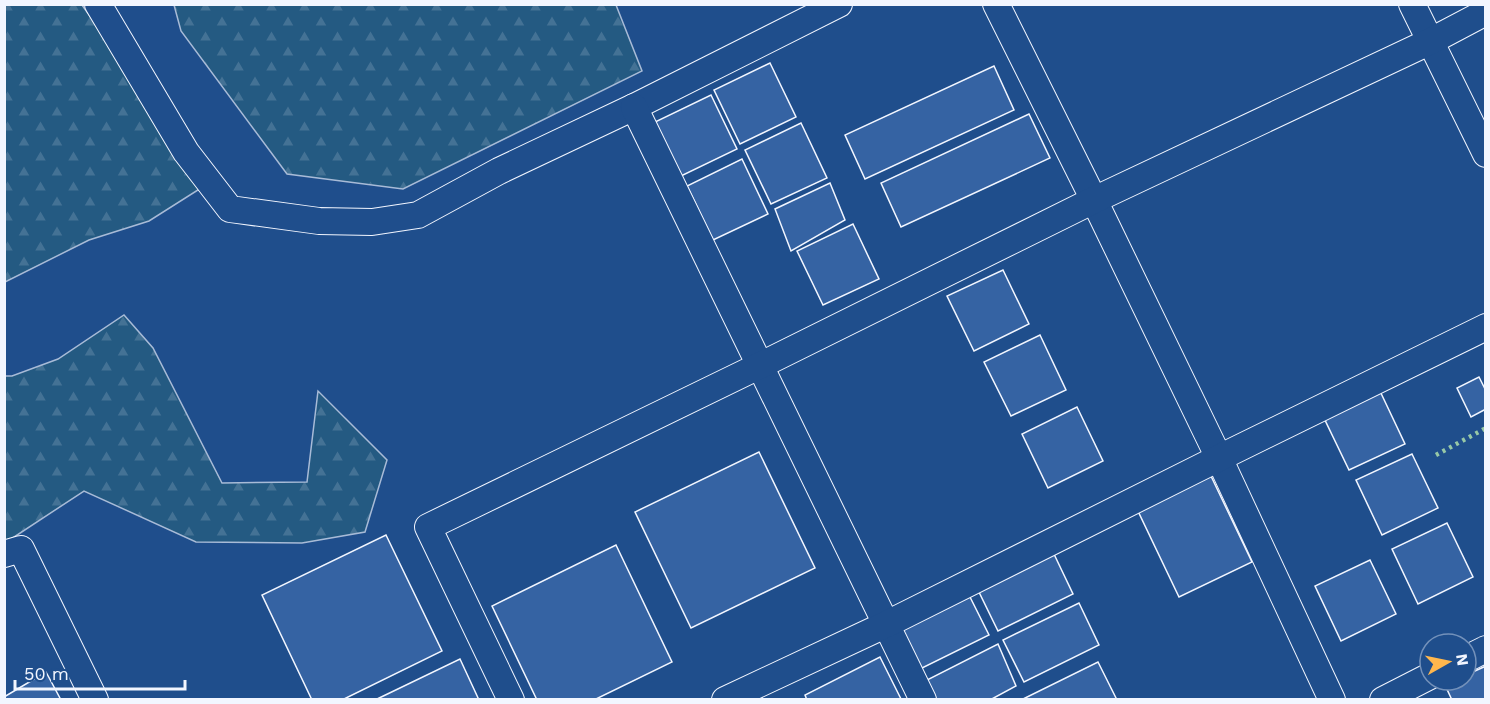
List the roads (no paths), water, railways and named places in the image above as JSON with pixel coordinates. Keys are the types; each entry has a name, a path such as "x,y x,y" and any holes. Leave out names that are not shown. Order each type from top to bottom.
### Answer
{"street":[{"path":"98,4 186,152 230,209 319,221 372,222 418,215 499,171 634,107 839,4"},
{"path":"996,4 1219,458 1332,699"},
{"path":"1412,4 1485,154"},
{"path":"511,699 428,527 1094,200 1431,42 1485,12"},
{"path":"634,107 923,699"},
{"path":"725,699 887,624 1485,327"},
{"path":"4,554 21,549 95,699"},
{"path":"1383,699 1418,682"}]}
